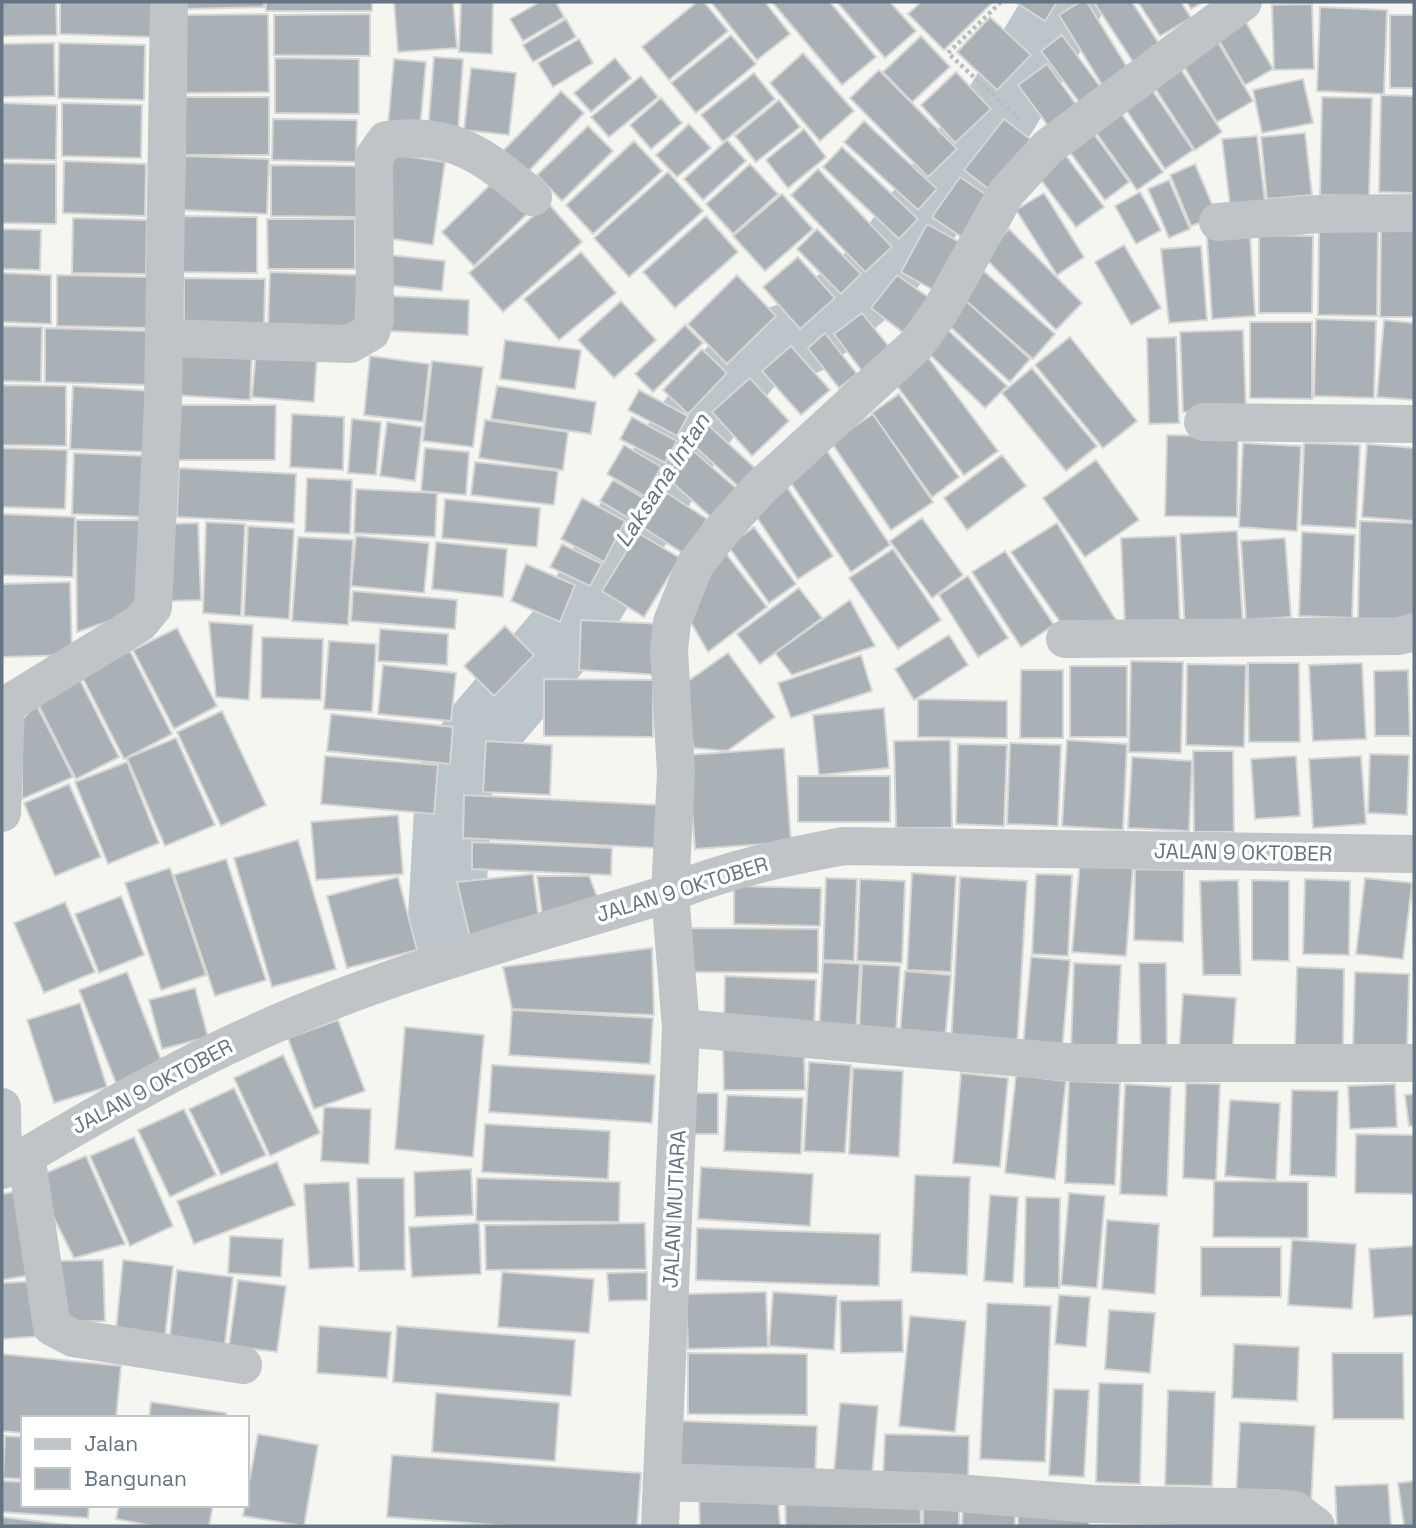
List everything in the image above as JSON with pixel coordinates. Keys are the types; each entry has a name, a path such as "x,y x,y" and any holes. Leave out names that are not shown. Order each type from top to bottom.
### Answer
{"street":[{"path":"2,813 4,706 140,623 153,607 164,338 169,2"},
{"name":"JALAN MUTIARA","path":"660,1526 681,1028 670,892 676,773 669,650 679,598 695,565 760,488 916,345 941,310 1006,193 1048,147 1243,2"},
{"path":"164,338 351,344 371,332 375,320 374,158 387,140 418,138 469,149 486,158 533,197"},
{"path":"1218,222 1320,215 1414,213"},
{"path":"1203,422 1414,424"},
{"path":"1065,639 1399,636 1414,632"},
{"name":"JALAN 9 OKTOBER","path":"10,1165 82,1121 254,1033 398,977 670,892 713,876 786,856 844,846 1414,854"},
{"path":"681,1028 848,1040 1079,1063 1414,1063"},
{"path":"2,1107 10,1165 52,1327 74,1338 243,1366"},
{"path":"663,1482 945,1492 1094,1515 1275,1508 1295,1510 1316,1526"}],"path":[{"path":"1001,2 948,54 1048,147"}],"building":[{"path":"2,2 56,2 57,35 2,36"},
{"path":"60,2 152,2 151,37 60,34"},
{"path":"185,2 264,2 264,7 186,9"},
{"path":"266,2 372,2 372,11 266,11"},
{"path":"394,2 453,2 457,48 398,52"},
{"path":"461,2 493,2 492,54 459,52"},
{"path":"540,2 556,2 564,17 523,41 510,19"},
{"path":"697,2 704,2 728,31 669,80 642,47"},
{"path":"711,2 765,2 790,34 757,60"},
{"path":"772,2 830,2 876,57 842,85"},
{"path":"837,2 890,2 916,31 885,58"},
{"path":"921,2 993,2 944,50 908,14"},
{"path":"1015,2 1057,2 1045,21"},
{"path":"1080,2 1087,2 1130,72 1104,88 1059,15"},
{"path":"1094,2 1132,2 1162,48 1135,65"},
{"path":"1138,2 1181,2 1191,18 1160,36"},
{"path":"1187,2 1203,2 1191,9"},
{"path":"1312,4 1314,69 1274,70 1272,5"},
{"path":"1320,7 1387,10 1384,94 1317,91"},
{"path":"268,14 269,92 186,93 186,15"},
{"path":"370,14 370,56 274,55 274,15"},
{"path":"1241,14 1273,69 1245,85 1213,30"},
{"path":"1390,15 1414,15 1414,88 1390,88"},
{"path":"990,17 1031,55 997,90 957,52"},
{"path":"566,19 576,37 533,62 523,45"},
{"path":"1213,34 1253,101 1217,122 1177,55"},
{"path":"731,35 756,64 696,113 671,83"},
{"path":"1062,35 1104,92 1083,107 1041,51"},
{"path":"921,36 950,67 912,102 883,72"},
{"path":"579,39 593,63 553,87 538,63"},
{"path":"54,43 55,96 2,97 2,44"},
{"path":"59,43 145,45 144,100 58,98"},
{"path":"803,53 854,111 820,141 770,83"},
{"path":"434,57 463,59 458,132 428,130"},
{"path":"275,58 359,59 359,114 275,113"},
{"path":"615,58 631,78 591,112 574,93"},
{"path":"394,59 426,62 420,128 388,125"},
{"path":"1047,64 1083,114 1055,135 1018,85"},
{"path":"1178,65 1222,132 1195,150 1151,82"},
{"path":"471,68 516,73 509,135 464,130"},
{"path":"879,70 957,149 928,177 850,98"},
{"path":"956,72 991,109 955,143 921,105"},
{"path":"754,73 775,99 723,142 701,115"},
{"path":"641,76 658,97 609,137 591,117"},
{"path":"1303,79 1313,123 1262,133 1253,90"},
{"path":"1148,84 1193,150 1165,169 1121,102"},
{"path":"561,91 584,113 525,175 501,153"},
{"path":"1381,95 1414,96 1414,193 1379,192"},
{"path":"185,97 269,97 269,155 185,155"},
{"path":"1322,97 1372,98 1369,196 1320,195"},
{"path":"661,98 682,123 651,149 630,125"},
{"path":"779,100 800,127 756,162 735,136"},
{"path":"2,103 57,105 56,160 2,159"},
{"path":"62,103 142,105 141,158 62,156"},
{"path":"1118,109 1163,172 1137,190 1092,127"},
{"path":"273,119 357,120 356,162 272,160"},
{"path":"1004,119 1034,142 994,193 964,170"},
{"path":"864,121 937,189 918,210 844,142"},
{"path":"689,124 711,148 677,177 656,155"},
{"path":"588,126 613,151 562,201 537,175"},
{"path":"1088,126 1129,182 1105,200 1064,144"},
{"path":"804,129 826,157 788,188 766,160"},
{"path":"1305,133 1312,195 1267,199 1261,137"},
{"path":"1257,136 1265,201 1230,205 1222,139"},
{"path":"727,140 746,161 703,200 684,179"},
{"path":"634,141 662,171 593,234 566,205"},
{"path":"842,147 918,219 899,239 823,167"},
{"path":"1061,149 1104,207 1076,227 1033,169"},
{"path":"392,154 445,162 433,245 380,237"},
{"path":"185,156 269,159 267,214 183,210"},
{"path":"64,161 146,164 145,216 63,213"},
{"path":"2,163 56,164 56,224 2,223"},
{"path":"750,164 778,194 733,234 706,204"},
{"path":"1195,164 1217,216 1191,226 1170,175"},
{"path":"271,165 361,166 360,217 271,216"},
{"path":"818,169 892,247 865,272 791,195"},
{"path":"668,172 703,211 629,277 594,238"},
{"path":"960,177 991,198 963,238 932,217"},
{"path":"496,179 529,212 474,266 442,232"},
{"path":"1169,180 1190,229 1169,238 1148,189"},
{"path":"1140,192 1161,230 1136,244 1115,206"},
{"path":"1044,193 1084,257 1057,275 1016,210"},
{"path":"782,194 813,229 765,271 733,236"},
{"path":"548,203 582,242 503,312 469,273"},
{"path":"181,216 257,217 257,273 181,272"},
{"path":"706,216 738,252 675,308 643,272"},
{"path":"73,218 147,220 146,274 72,273"},
{"path":"267,219 355,219 355,269 268,269"},
{"path":"927,224 963,244 937,292 901,272"},
{"path":"2,229 41,230 40,270 2,269"},
{"path":"817,229 861,274 841,294 797,249"},
{"path":"1009,229 1082,303 1056,330 983,256"},
{"path":"1319,229 1378,231 1377,316 1318,315"},
{"path":"1381,230 1414,231 1414,317 1380,317"},
{"path":"1250,235 1255,316 1212,319 1207,237"},
{"path":"1259,235 1313,236 1312,313 1259,313"},
{"path":"1124,245 1161,308 1131,325 1095,262"},
{"path":"1201,246 1207,320 1169,323 1161,249"},
{"path":"581,252 616,293 559,340 524,299"},
{"path":"389,255 445,261 442,291 385,285"},
{"path":"798,257 835,298 800,329 763,287"},
{"path":"979,267 1055,334 1033,359 957,293"},
{"path":"270,272 357,275 356,331 268,327"},
{"path":"2,273 51,275 51,324 2,322"},
{"path":"57,275 150,277 148,328 57,326"},
{"path":"737,275 776,316 727,364 688,324"},
{"path":"897,275 935,302 909,337 871,308"},
{"path":"184,278 265,279 264,330 184,329"},
{"path":"391,296 469,300 468,335 389,331"},
{"path":"621,301 656,340 614,378 578,340"},
{"path":"966,301 1030,359 1010,382 946,323"},
{"path":"862,313 894,353 865,375 834,334"},
{"path":"1316,319 1376,321 1374,398 1314,396"},
{"path":"1384,320 1414,323 1414,400 1377,397"},
{"path":"1250,322 1312,322 1312,399 1250,398"},
{"path":"685,325 703,343 653,392 635,374"},
{"path":"2,326 42,327 41,382 2,381"},
{"path":"45,328 149,331 148,385 45,382"},
{"path":"946,328 1007,386 985,408 925,350"},
{"path":"1243,330 1246,410 1183,412 1180,332"},
{"path":"825,333 857,374 839,388 808,348"},
{"path":"1070,337 1137,421 1103,448 1035,365"},
{"path":"1176,337 1179,423 1149,424 1147,338"},
{"path":"505,340 581,350 575,389 500,379"},
{"path":"176,344 252,349 250,400 173,395"},
{"path":"791,346 830,390 801,415 762,371"},
{"path":"702,349 727,373 688,414 663,390"},
{"path":"256,351 317,355 314,402 252,397"},
{"path":"370,356 429,364 423,422 364,415"},
{"path":"927,356 998,451 964,475 894,382"},
{"path":"432,361 483,367 473,447 423,441"},
{"path":"1032,368 1097,446 1066,471 1002,393"},
{"path":"750,378 789,421 752,456 712,412"},
{"path":"2,385 66,386 66,446 2,445"},
{"path":"73,386 151,391 148,452 70,449"},
{"path":"497,386 596,402 591,434 491,419"},
{"path":"639,390 688,416 677,436 628,410"},
{"path":"899,394 959,477 932,497 872,413"},
{"path":"177,405 276,405 275,460 176,460"},
{"path":"292,414 344,417 343,470 290,467"},
{"path":"873,414 933,502 891,530 831,442"},
{"path":"632,417 677,441 665,463 620,439"},
{"path":"352,419 381,422 376,475 348,473"},
{"path":"485,420 568,432 563,470 479,458"},
{"path":"387,422 422,427 415,481 380,476"},
{"path":"706,423 756,469 739,487 689,441"},
{"path":"1167,435 1238,437 1237,517 1165,516"},
{"path":"1243,443 1301,446 1297,531 1239,527"},
{"path":"1304,443 1360,445 1356,528 1301,525"},
{"path":"1367,444 1414,448 1414,521 1362,517"},
{"path":"624,445 661,467 645,496 607,474"},
{"path":"2,448 67,450 65,509 2,507"},
{"path":"425,448 469,452 466,495 421,491"},
{"path":"690,448 737,489 712,518 665,476"},
{"path":"827,451 890,545 851,572 787,477"},
{"path":"74,453 147,456 145,517 72,514"},
{"path":"1002,455 1026,486 967,530 944,498"},
{"path":"1096,460 1139,520 1085,557 1043,498"},
{"path":"475,462 558,471 554,505 471,495"},
{"path":"179,468 296,474 294,523 177,517"},
{"path":"307,478 352,480 350,534 305,532"},
{"path":"613,480 643,498 630,519 600,501"},
{"path":"787,487 833,556 798,579 752,510"},
{"path":"356,489 437,493 435,537 354,533"},
{"path":"667,493 707,519 684,554 644,528"},
{"path":"582,498 625,521 604,562 561,539"},
{"path":"445,499 540,508 537,547 442,538"},
{"path":"2,514 75,517 73,577 2,575"},
{"path":"922,518 963,575 932,598 890,541"},
{"path":"76,520 144,520 139,611 77,632"},
{"path":"1360,521 1414,523 1414,623 1358,621"},
{"path":"206,522 245,524 241,616 203,613"},
{"path":"198,523 201,600 169,601 166,524"},
{"path":"1057,523 1119,625 1070,636 1011,552"},
{"path":"248,526 294,529 289,619 244,616"},
{"path":"754,527 796,584 769,603 728,546"},
{"path":"1237,531 1243,627 1185,631 1180,534"},
{"path":"1302,532 1355,535 1352,618 1299,616"},
{"path":"638,533 680,558 644,617 602,591"},
{"path":"356,536 429,543 424,593 351,586"},
{"path":"1176,536 1180,625 1125,627 1121,538"},
{"path":"298,537 353,540 348,625 292,621"},
{"path":"1285,538 1291,617 1246,620 1241,541"},
{"path":"436,542 507,549 503,597 432,589"},
{"path":"562,544 602,564 590,586 550,567"},
{"path":"893,549 941,620 898,649 849,578"},
{"path":"724,551 767,607 708,652 682,607"},
{"path":"1005,551 1054,625 1021,647 972,572"},
{"path":"526,564 575,585 560,622 511,601"},
{"path":"968,576 1008,638 978,657 939,595"},
{"path":"70,582 72,655 2,657 2,584"},
{"path":"799,588 822,618 760,664 737,634"},
{"path":"353,591 457,600 455,629 351,621"},
{"path":"850,600 875,646 792,675 775,653"},
{"path":"581,620 662,624 660,675 579,670"},
{"path":"209,622 253,625 249,700 216,697"},
{"path":"505,626 534,655 494,696 464,666"},
{"path":"177,628 217,706 174,729 133,650"},
{"path":"380,629 448,634 447,665 378,661"},
{"path":"949,635 968,665 914,700 895,669"},
{"path":"262,637 323,639 321,700 261,698"},
{"path":"329,641 376,644 372,712 324,709"},
{"path":"130,651 172,734 124,759 81,675"},
{"path":"728,653 775,717 727,751 694,748 677,689"},
{"path":"861,655 872,691 791,718 778,683"},
{"path":"1131,661 1183,662 1181,753 1129,752"},
{"path":"1248,663 1299,663 1300,742 1249,742"},
{"path":"1362,663 1366,739 1313,741 1309,665"},
{"path":"1187,664 1246,665 1244,747 1186,745"},
{"path":"383,665 456,673 451,721 378,714"},
{"path":"1070,666 1127,666 1127,737 1070,737"},
{"path":"1021,670 1063,670 1063,738 1020,738"},
{"path":"1408,670 1410,736 1375,736 1374,671"},
{"path":"79,678 119,757 76,779 36,700"},
{"path":"544,679 653,680 653,737 544,736"},
{"path":"918,699 1007,701 1007,738 918,737"},
{"path":"36,704 73,777 22,799 22,720"},
{"path":"884,708 889,768 819,775 813,715"},
{"path":"222,711 266,805 221,826 177,732"},
{"path":"331,714 453,727 450,764 327,751"},
{"path":"176,738 215,825 165,846 127,758"},
{"path":"950,740 952,828 896,828 894,741"},
{"path":"1067,740 1127,744 1123,830 1062,826"},
{"path":"486,741 552,745 550,795 483,792"},
{"path":"1010,743 1061,745 1058,826 1007,824"},
{"path":"958,744 1007,745 1004,826 956,824"},
{"path":"784,748 791,842 695,849 688,755"},
{"path":"1193,751 1233,751 1234,832 1194,832"},
{"path":"1370,754 1409,755 1407,815 1368,813"},
{"path":"325,756 438,765 434,814 321,804"},
{"path":"1296,756 1300,816 1255,819 1251,759"},
{"path":"1361,756 1366,824 1313,828 1309,759"},
{"path":"1132,757 1192,761 1189,831 1128,828"},
{"path":"127,762 159,843 108,864 75,782"},
{"path":"798,776 890,776 890,822 798,822"},
{"path":"69,784 101,857 55,876 24,803"},
{"path":"464,795 659,805 656,848 463,838"},
{"path":"398,815 403,874 316,880 311,822"},
{"path":"298,840 336,969 272,987 234,858"},
{"path":"472,842 612,848 611,875 472,869"},
{"path":"226,859 266,980 215,996 174,875"},
{"path":"1080,861 1133,865 1126,956 1072,952"},
{"path":"170,868 206,975 161,990 125,883"},
{"path":"1135,869 1184,870 1183,942 1134,940"},
{"path":"912,873 956,876 951,972 907,970"},
{"path":"533,874 539,920 470,938 457,882"},
{"path":"1036,874 1072,875 1068,956 1032,954"},
{"path":"537,876 589,876 600,904 543,921"},
{"path":"398,877 417,950 347,968 327,896"},
{"path":"960,877 1027,881 1017,1048 951,1045"},
{"path":"826,878 857,879 854,961 823,960"},
{"path":"1365,878 1412,883 1403,959 1356,954"},
{"path":"860,879 905,881 902,963 857,961"},
{"path":"1305,879 1350,881 1349,955 1303,954"},
{"path":"1238,880 1241,975 1203,975 1200,881"},
{"path":"1252,880 1289,881 1289,961 1252,960"},
{"path":"1412,883 1414,883 1414,951"},
{"path":"734,886 821,888 820,926 734,924"},
{"path":"121,896 144,955 99,973 75,914"},
{"path":"65,902 95,972 44,993 14,923"},
{"path":"686,928 818,929 818,973 686,972"},
{"path":"652,948 654,1015 512,1009 503,967"},
{"path":"1031,957 1070,960 1062,1050 1023,1046"},
{"path":"823,962 860,964 856,1033 819,1031"},
{"path":"1074,963 1121,965 1117,1052 1071,1050"},
{"path":"1139,963 1166,963 1167,1055 1141,1055"},
{"path":"862,964 900,966 896,1034 859,1031"},
{"path":"1297,967 1344,969 1343,1050 1295,1049"},
{"path":"905,971 951,975 945,1039 900,1034"},
{"path":"127,972 163,1065 116,1083 79,990"},
{"path":"1355,972 1409,974 1407,1050 1353,1048"},
{"path":"725,976 816,980 814,1029 724,1025"},
{"path":"195,988 208,1037 162,1049 149,1000"},
{"path":"1183,994 1236,998 1232,1059 1179,1055"},
{"path":"80,1003 107,1087 54,1103 27,1020"},
{"path":"512,1010 653,1018 650,1064 509,1055"},
{"path":"338,1020 365,1091 314,1109 288,1038"},
{"path":"405,1027 484,1035 473,1157 395,1149"},
{"path":"804,1046 805,1090 724,1090 723,1047"},
{"path":"283,1055 320,1133 270,1156 234,1078"},
{"path":"809,1062 851,1065 845,1153 804,1151"},
{"path":"492,1065 655,1075 652,1123 489,1112"},
{"path":"853,1068 903,1071 899,1157 849,1154"},
{"path":"961,1073 1008,1078 1000,1167 953,1163"},
{"path":"1016,1075 1066,1081 1055,1179 1005,1173"},
{"path":"1069,1081 1120,1083 1115,1185 1065,1183"},
{"path":"1186,1083 1220,1084 1216,1180 1183,1178"},
{"path":"1125,1084 1171,1087 1167,1196 1120,1194"},
{"path":"1395,1084 1397,1127 1350,1129 1348,1086"},
{"path":"234,1088 266,1155 221,1175 189,1109"},
{"path":"1292,1090 1338,1091 1336,1177 1290,1175"},
{"path":"689,1093 718,1093 718,1134 690,1134"},
{"path":"1414,1094 1414,1126 1409,1126 1405,1095"},
{"path":"727,1095 803,1098 801,1154 724,1151"},
{"path":"1230,1100 1280,1103 1276,1180 1225,1176"},
{"path":"324,1107 371,1109 369,1164 321,1161"},
{"path":"184,1109 216,1175 170,1197 138,1130"},
{"path":"485,1124 610,1131 608,1179 482,1172"},
{"path":"1356,1134 1414,1135 1414,1194 1355,1193"},
{"path":"134,1137 173,1226 130,1246 90,1156"},
{"path":"86,1156 125,1244 74,1258 34,1178"},
{"path":"277,1162 295,1205 194,1244 177,1201"},
{"path":"701,1167 813,1174 810,1226 698,1219"},
{"path":"471,1169 473,1215 415,1217 414,1172"},
{"path":"915,1175 970,1177 967,1275 911,1272"},
{"path":"357,1178 404,1178 405,1270 359,1271"},
{"path":"477,1178 620,1182 619,1222 476,1221"},
{"path":"1214,1181 1308,1182 1308,1238 1213,1237"},
{"path":"349,1182 354,1267 309,1269 304,1184"},
{"path":"27,1190 42,1273 2,1280 2,1194"},
{"path":"1069,1193 1105,1196 1097,1288 1061,1285"},
{"path":"990,1195 1018,1197 1013,1283 984,1281"},
{"path":"1026,1197 1060,1198 1059,1288 1024,1287"},
{"path":"1107,1220 1159,1224 1155,1294 1102,1289"},
{"path":"479,1223 481,1274 412,1277 409,1227"},
{"path":"645,1223 646,1269 486,1270 485,1225"},
{"path":"697,1228 880,1234 879,1286 696,1280"},
{"path":"230,1236 283,1239 281,1277 228,1273"},
{"path":"1292,1240 1356,1244 1352,1309 1288,1305"},
{"path":"1414,1246 1414,1315 1374,1318 1369,1249"},
{"path":"1201,1247 1281,1247 1281,1297 1201,1296"},
{"path":"103,1260 105,1321 60,1322 58,1261"},
{"path":"123,1260 173,1266 164,1346 115,1340"},
{"path":"177,1270 233,1277 224,1351 169,1344"},
{"path":"502,1272 594,1279 589,1333 498,1327"},
{"path":"647,1272 647,1300 609,1301 607,1273"},
{"path":"238,1280 286,1286 277,1352 229,1346"},
{"path":"40,1281 43,1336 2,1339 2,1283"},
{"path":"766,1292 768,1347 688,1349 686,1294"},
{"path":"773,1292 837,1296 834,1350 769,1346"},
{"path":"1059,1295 1090,1297 1086,1347 1055,1344"},
{"path":"902,1300 903,1352 841,1353 840,1301"},
{"path":"987,1303 1051,1306 1045,1462 980,1459"},
{"path":"1109,1310 1155,1313 1150,1373 1105,1369"},
{"path":"910,1316 966,1321 955,1432 899,1426"},
{"path":"319,1326 391,1332 387,1378 317,1373"},
{"path":"397,1326 575,1340 571,1396 393,1382"},
{"path":"1234,1344 1299,1347 1297,1401 1232,1398"},
{"path":"688,1353 807,1354 807,1415 688,1414"},
{"path":"1332,1353 1403,1353 1404,1419 1333,1419"},
{"path":"2,1354 121,1366 116,1416 21,1416 21,1433 2,1431"},
{"path":"1099,1383 1143,1384 1140,1484 1096,1482"},
{"path":"1054,1389 1089,1390 1084,1477 1049,1475"},
{"path":"1168,1390 1215,1392 1212,1486 1165,1485"},
{"path":"436,1393 559,1403 555,1461 432,1452"},
{"path":"151,1402 226,1413 226,1416 149,1416"},
{"path":"840,1403 878,1406 872,1476 834,1473"},
{"path":"680,1421 817,1426 815,1479 679,1474"},
{"path":"1240,1422 1315,1426 1311,1504 1236,1499"},
{"path":"258,1434 318,1445 304,1526 243,1516 245,1507 248,1507 248,1489"},
{"path":"885,1434 969,1436 968,1481 883,1479"},
{"path":"5,1436 21,1437 21,1479 3,1478"},
{"path":"392,1455 641,1473 637,1526 511,1526 387,1517"},
{"path":"2,1481 21,1482 21,1507 89,1507 88,1518 2,1512"},
{"path":"1414,1481 1414,1526 1404,1526 1398,1483"},
{"path":"1388,1484 1391,1526 1337,1526 1335,1486"},
{"path":"920,1497 921,1524 786,1526 785,1499"},
{"path":"778,1498 780,1526 700,1526 699,1501"},
{"path":"923,1500 959,1500 959,1526 923,1526"},
{"path":"963,1501 1015,1501 1015,1526 962,1526"},
{"path":"119,1507 213,1507 209,1526 154,1526 116,1519"},
{"path":"1018,1507 1089,1508 1089,1526 1018,1526"},
{"path":"2,1517 78,1526 2,1526"}],"waterway":[{"name":"Laksana Intan","path":"446,926 454,784 481,732 572,625 688,433 751,354 805,336 879,275 1000,111 1065,2"}]}
